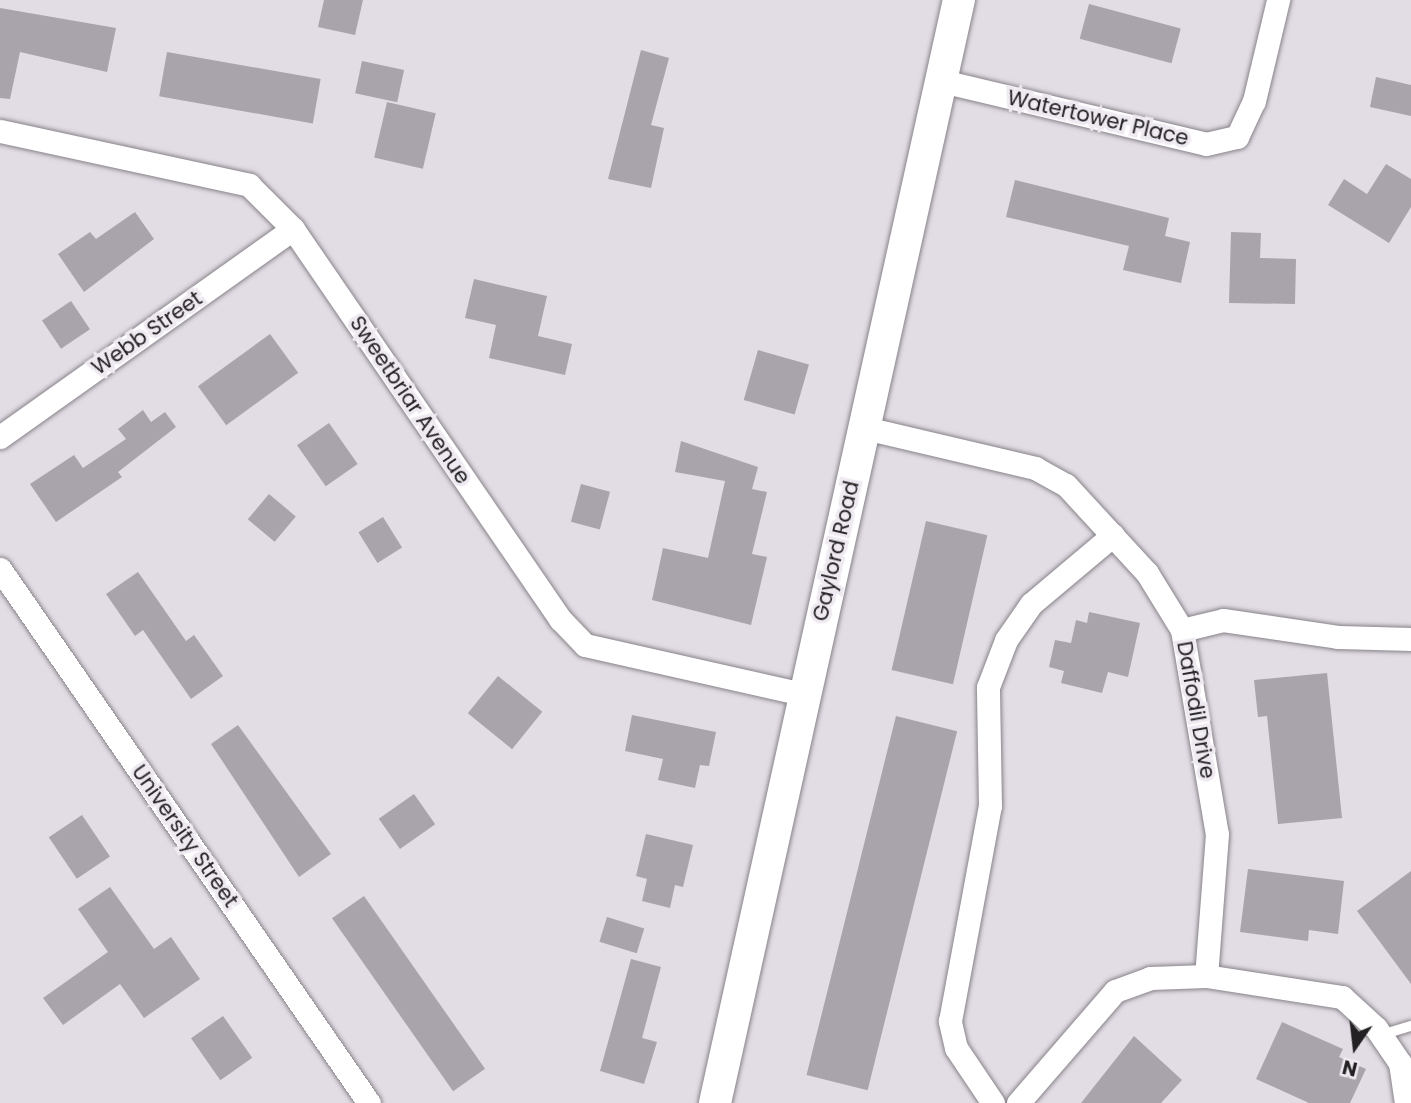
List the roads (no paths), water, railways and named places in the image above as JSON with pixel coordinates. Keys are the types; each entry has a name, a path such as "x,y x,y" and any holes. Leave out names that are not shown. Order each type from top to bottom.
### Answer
{"street":[{"name":"Gaylord Road","path":"715,1103 802,694 865,428 960,0"},
{"name":"Watertower Place","path":"942,81 1206,144 1237,137 1254,101 1278,0"},
{"name":"Sweetbriar Avenue","path":"0,131 249,185 293,229 560,619 585,645 802,694"},
{"name":"Webb Street","path":"0,438 293,229"},
{"name":"Daffodil Drive","path":"865,428 1035,468 1066,485 1147,573 1182,630 1217,835 1206,976"},
{"path":"993,1103 956,1048 950,1021 974,873 990,806 988,687 1006,640 1031,604 1112,535"},
{"name":"University Street","path":"0,569 369,1103"},
{"path":"1182,630 1223,620 1338,636 1411,639"},
{"path":"1018,1103 1115,991 1150,978 1206,976 1342,997 1381,1035 1400,1063 1406,1103"}],"lane":[{"path":"1381,1035 1411,1026"}]}
